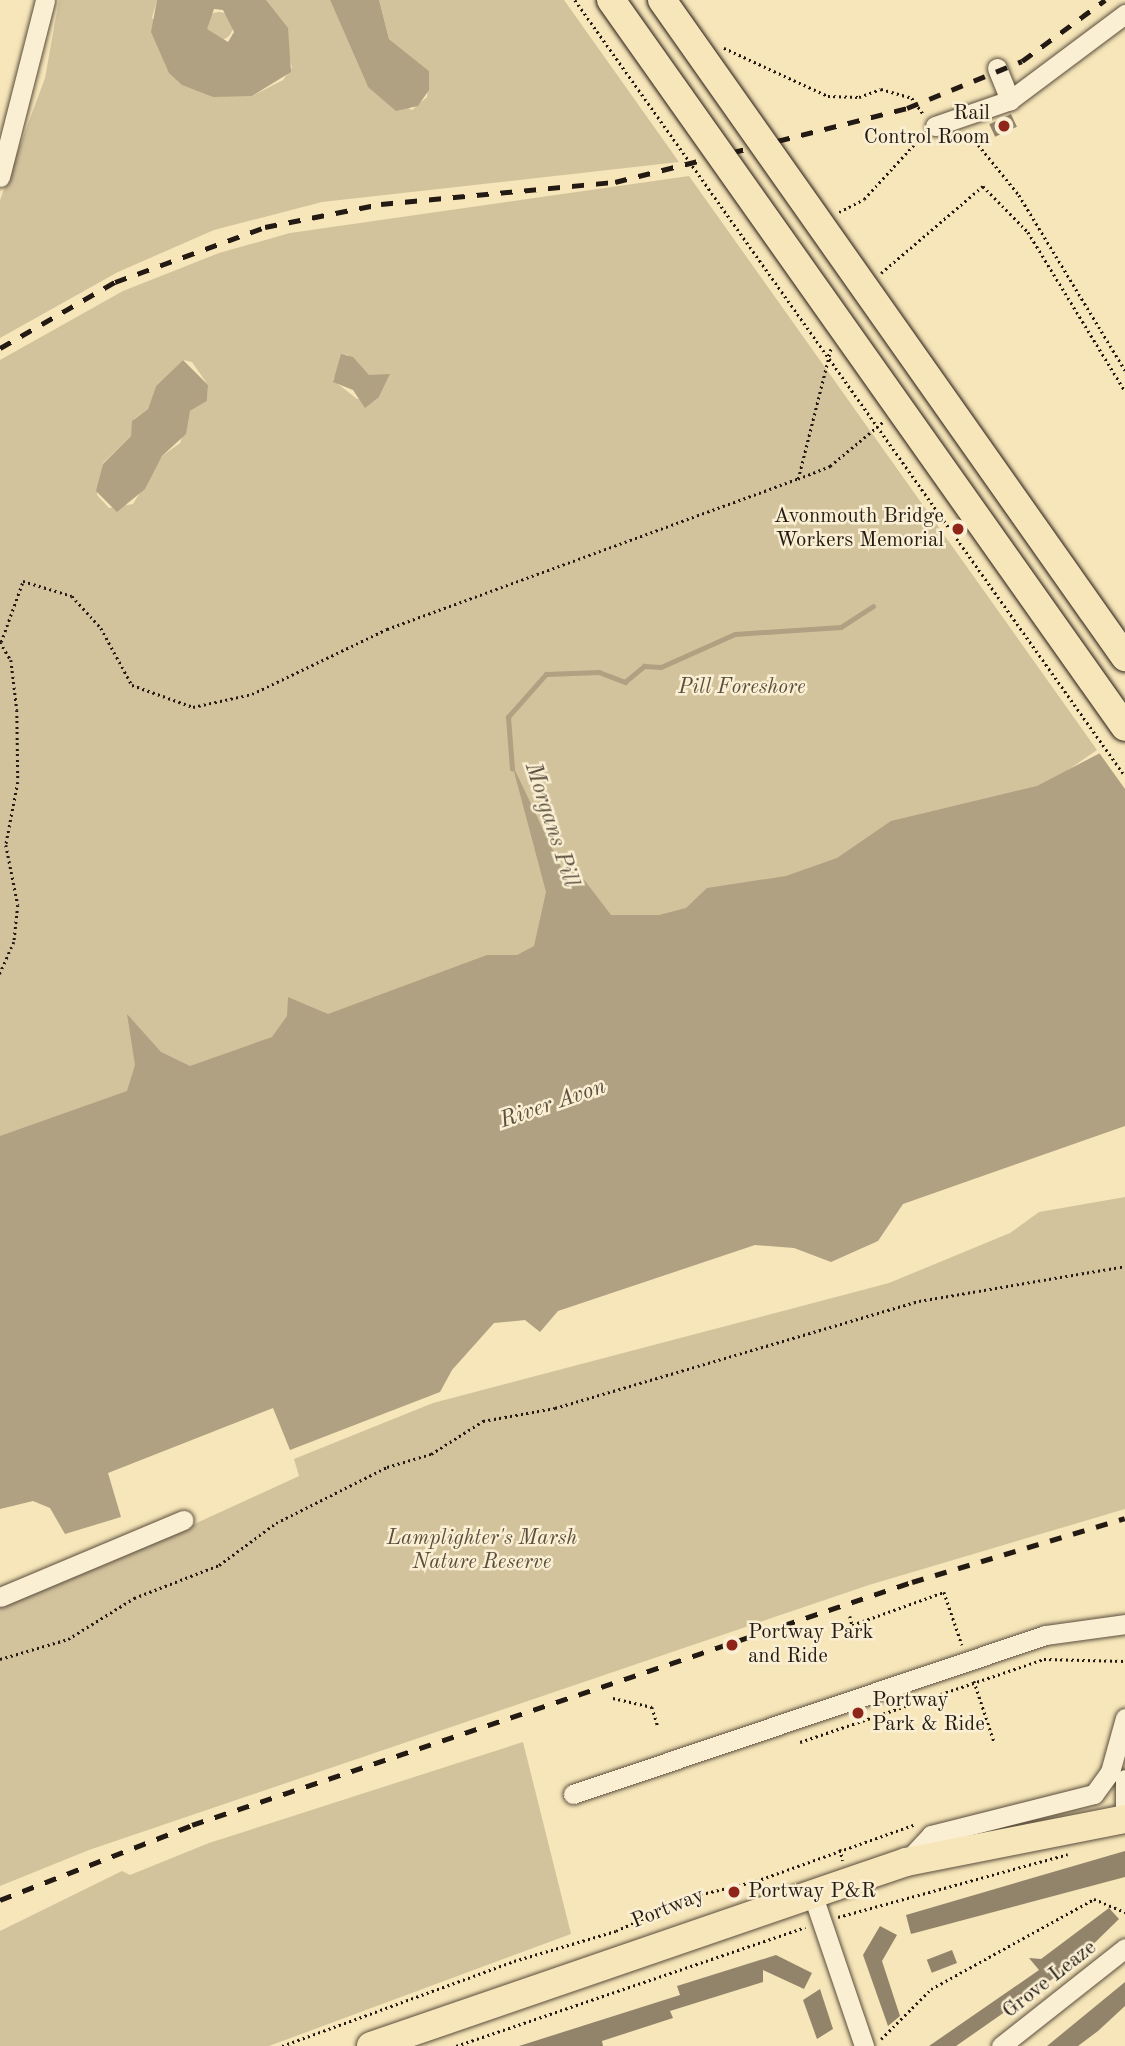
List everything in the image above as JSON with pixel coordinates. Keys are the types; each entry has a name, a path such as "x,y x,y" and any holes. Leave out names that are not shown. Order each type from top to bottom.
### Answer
{"highway":[{"path":"611,0 1125,727"},
{"path":"662,0 1125,656"},
{"name":"Portway","path":"371,2046 906,1862 1033,1833 1044,1823 1125,1801"}],"street":[{"path":"0,177 45,0"},
{"path":"933,124 955,120 1010,100 1125,14"},
{"path":"997,68 1010,100"},
{"path":"0,1597 183,1520"},
{"path":"573,1794 1045,1635 1125,1624"},
{"path":"906,1862 931,1835 1094,1794 1110,1772 1125,1718"},
{"path":"812,1893 864,2046"},
{"name":"Grove Leaze","path":"1001,2046 1125,1948"}],"path":[{"path":"575,0 1125,776"},
{"path":"712,46 736,51 828,96 859,97 881,89 912,98 933,124 864,199 835,214"},
{"path":"955,120 1019,195 1125,370"},
{"path":"880,275 983,186 1028,232 1125,391"},
{"path":"798,479 834,336"},
{"path":"0,974 14,942 18,905 6,845 18,782 16,710 11,660 0,642 23,581 72,596 101,628 132,685 193,707 253,694 387,629 830,466 894,413"},
{"path":"0,1659 68,1639 134,1598 219,1565 276,1523 387,1467 431,1454 483,1421 555,1408 919,1301 1125,1266"},
{"path":"850,1616 852,1625 944,1592 994,1741"},
{"path":"800,1742 1044,1659 1125,1661"},
{"path":"613,1698 652,1707 658,1727"},
{"name":"Portway","path":"282,2046 514,1961 616,1931 690,1896 756,1881 925,1822"},
{"path":"456,2046 820,1922 1072,1853"},
{"path":"873,2046 932,1989 1094,1899 1125,1912"}],"green space":[{"path":"59,0 157,0 152,18 252,96 283,80 292,67 266,0 330,0 368,87 412,110 427,97 429,71 389,39 379,0 564,0 679,162 322,202 214,230 118,272 0,338 0,200 45,78"},
{"path":"219,12 229,16 233,26 229,36 219,40 209,36 205,26 209,16"},
{"name":"Pill Foreshore","path":"689,176 1097,750 748,991 549,881 552,940 0,1237 0,360 123,291 219,253 290,233","holes":["346,354 369,375 389,376 379,397 357,399 333,380","183,360 192,362 208,385 207,401 190,411 180,443 162,456 133,504 109,508 97,495 103,463 131,436 134,419 148,409 156,386"]},
{"name":"Lamplighter's Marsh Nature Reserve","path":"1125,1197 1125,1509 869,1585 89,1850 0,1886 0,1604 107,1564 299,1476 294,1459 433,1403 889,1283 1010,1233 1039,1212"},
{"path":"523,1742 571,1934 269,2046 0,2046 0,1931 122,1871 130,1875 209,1843"}],"water":[{"path":"157,0 266,0 288,28 291,72 252,96 213,97 182,85 169,73 151,32","holes":["214,9 223,10 234,32 228,42 207,29"]},
{"path":"330,0 379,0 389,39 429,71 429,90 418,106 396,111 368,87"},
{"path":"341,354 353,357 369,375 390,374 379,397 365,408 353,390 333,382"},
{"path":"183,360 208,385 207,401 190,411 186,434 162,456 145,489 117,512 96,491 103,464 131,436 132,421 148,409 156,386"},
{"name":"River Avon","path":"1125,740 1125,1126 903,1204 878,1241 831,1262 794,1248 755,1245 558,1311 540,1332 525,1320 494,1323 452,1370 440,1392 290,1450 273,1408 108,1473 121,1517 65,1534 50,1508 33,1501 0,1509 0,1136 127,1091 135,1065 127,1014 161,1052 190,1066 272,1037 287,1016 288,997 328,1014 487,955 517,955 534,946 546,892 512,764 561,867 579,873 611,915 659,915 686,908 707,888 786,876 837,858 891,821 1037,786"}],"pier":[{"path":"1125,736 1125,789 1095,747"}],"building":[{"name":"Rail Control Room","path":"1011,114 1017,127 995,137 989,124"},
{"path":"1125,1851 1125,1877 911,1934 906,1915"},
{"path":"1109,1908 1119,1919 1071,1966 956,2046 929,2046 1039,1970 1029,1958 1041,1959"},
{"path":"880,1926 897,1935 882,1961 900,2016 888,2026 863,1955"},
{"path":"952,1950 957,1963 932,1973 927,1960"},
{"path":"776,1955 812,1973 804,1989 763,1970 763,1982 670,2011 673,2018 602,2041 603,2046 519,2046 680,1995 677,1986"},
{"path":"1125,1982 1125,2006 1098,2031 1078,2046 1047,2046"},
{"path":"820,1989 833,2029 817,2039 803,2000"}],"waterway":[{"name":"Morgans Pill","path":"512,769 508,717 546,674 599,672 625,682 644,666 661,667 735,634 841,627 873,606"}],"railway":[{"path":"0,348 115,282 265,227 381,204 615,182 907,108 1022,61 1105,0"},
{"path":"0,1900 192,1825 912,1582 1125,1518"}],"place":[{"name":"Rail Control Room","path":"1004,126"},
{"name":"Avonmouth Bridge Workers Memorial","path":"958,529"},
{"name":"Portway Park and Ride","path":"732,1645"},
{"name":"Portway Park & Ride","path":"858,1713"},
{"name":"Portway P&R","path":"734,1892"}]}
